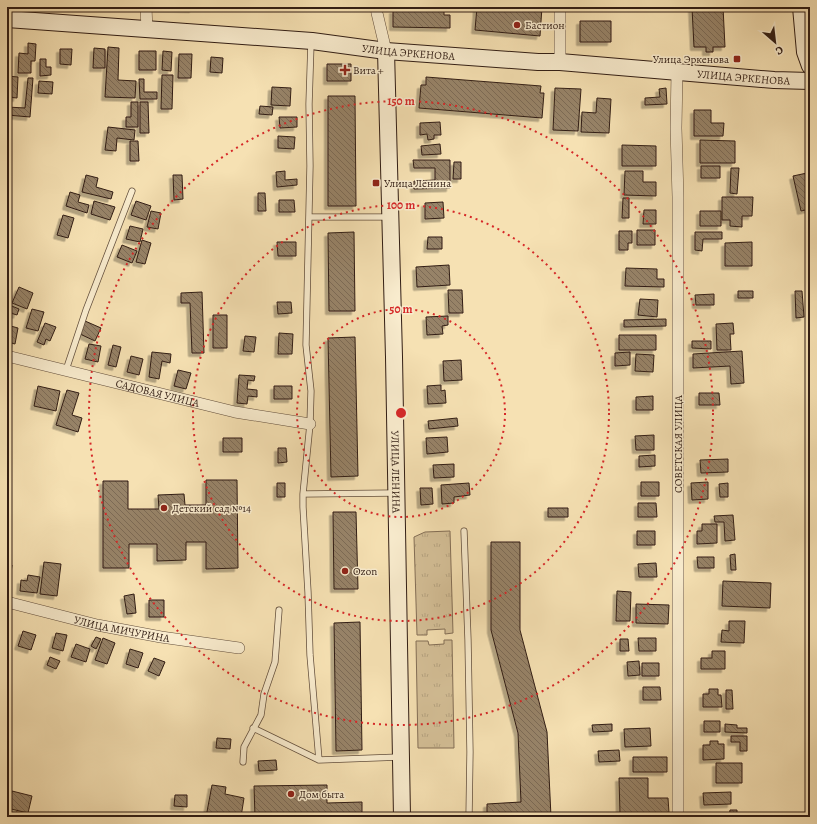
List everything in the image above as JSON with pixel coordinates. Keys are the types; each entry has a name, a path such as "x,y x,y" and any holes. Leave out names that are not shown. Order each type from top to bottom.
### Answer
{"street":[{"path":"146,7 147,30"},
{"name":"УЛИЦА ЛЕНИНА","path":"376,7 386,50 391,217 402,817"},
{"path":"560,7 560,62"},
{"path":"801,7 805,52 810,66"},
{"name":"УЛИЦА ЭРКЕНОВА","path":"7,19 312,41 386,50 538,62 560,62 774,80 810,81"},
{"name":"СОВЕТСКАЯ УЛИЦА","path":"677,72 678,817"},
{"name":"САДОВАЯ УЛИЦА","path":"7,356 234,412 310,424"},
{"name":"УЛИЦА МИЧУРИНА","path":"7,602 104,626 161,637 239,648"}],"lane":[{"path":"312,41 309,104 310,166 306,345 310,391 310,424 303,494 310,655 319,760"},
{"path":"66,370 86,310 132,191"},
{"path":"309,217 391,217"},
{"path":"303,494 396,493"},
{"path":"464,531 470,752 469,817"},
{"path":"243,762 244,747 261,715 264,694 275,662 279,610"},
{"path":"253,728 319,760 402,757"}],"green space":[{"path":"450,531 453,633 445,634 445,629 427,630 427,635 417,635 414,537 425,532"},
{"path":"444,640 452,640 454,748 418,748 416,641 428,641 429,645 444,644"}],"building":[{"path":"193,7 193,9 155,8"},
{"path":"423,7 444,7 444,15 450,15 450,28 393,27 393,10 423,11"},
{"path":"477,7 542,7 540,36 475,30"},
{"path":"723,7 725,47 713,47 713,52 706,52 706,47 694,47 692,8"},
{"path":"580,21 611,21 611,42 580,42"},
{"path":"28,43 36,44 35,61 31,61 31,73 18,73 19,53 28,54"},
{"path":"108,47 119,48 118,80 136,81 135,98 105,97"},
{"path":"94,48 105,49 105,68 93,68"},
{"path":"60,49 72,49 71,65 60,64"},
{"path":"139,51 156,51 156,70 139,70"},
{"path":"163,51 172,52 171,71 162,70"},
{"path":"179,54 192,54 191,78 178,78"},
{"path":"211,57 223,58 222,73 210,72"},
{"path":"40,59 46,59 46,67 51,67 51,75 40,76"},
{"path":"327,64 351,64 351,81 327,81"},
{"path":"162,75 173,75 172,109 161,109"},
{"path":"7,76 18,77 17,98 7,97"},
{"path":"426,77 541,86 540,93 544,93 542,118 419,108 421,85 426,85"},
{"path":"28,78 33,78 30,117 7,115 7,107 25,108"},
{"path":"139,79 144,79 144,92 157,92 157,99 140,99"},
{"path":"39,81 53,82 52,94 38,93"},
{"path":"272,87 291,88 290,106 271,105"},
{"path":"555,88 581,89 578,131 553,130"},
{"path":"666,88 667,104 645,105 645,98 660,97 659,89"},
{"path":"328,96 355,96 356,206 328,206"},
{"path":"597,98 611,99 609,133 581,132 582,112 596,113"},
{"path":"131,102 138,102 138,127 126,127 126,117 131,117"},
{"path":"140,102 148,102 149,133 140,133"},
{"path":"260,106 273,107 272,115 259,114"},
{"path":"694,110 711,110 711,123 724,123 723,136 694,136"},
{"path":"279,117 297,117 297,127 280,128"},
{"path":"440,122 441,135 434,135 434,139 428,140 427,134 420,135 420,123"},
{"path":"108,127 135,130 134,140 117,138 116,151 105,150"},
{"path":"278,136 295,137 294,149 278,148"},
{"path":"700,140 735,141 735,163 700,163"},
{"path":"130,141 138,141 139,161 130,161"},
{"path":"440,144 441,154 422,155 421,146"},
{"path":"622,145 656,146 656,166 622,166"},
{"path":"413,160 450,160 450,188 414,189 414,181 435,180 435,168 414,168"},
{"path":"454,162 461,162 461,179 453,179"},
{"path":"701,166 720,166 720,178 701,178"},
{"path":"731,168 739,168 737,194 730,193"},
{"path":"285,171 285,180 297,179 297,185 277,187 276,172"},
{"path":"625,171 643,171 643,182 656,182 656,196 624,195"},
{"path":"807,173 810,186 810,209 801,211 793,176"},
{"path":"86,175 98,178 96,187 113,192 111,199 82,192"},
{"path":"173,175 182,175 183,199 174,200"},
{"path":"70,192 80,195 78,202 89,205 87,213 66,206"},
{"path":"258,193 265,193 266,211 258,211"},
{"path":"722,197 753,197 752,216 742,216 742,227 730,226 730,220 722,220"},
{"path":"623,198 629,198 629,218 622,218"},
{"path":"279,200 294,200 295,212 279,212"},
{"path":"94,201 115,207 110,220 91,214"},
{"path":"136,201 151,206 146,220 131,215"},
{"path":"443,202 444,218 425,219 425,203"},
{"path":"644,210 656,210 656,224 643,224"},
{"path":"151,211 161,213 158,229 147,227"},
{"path":"700,211 721,211 721,226 700,226"},
{"path":"63,215 74,218 68,238 57,235"},
{"path":"130,226 143,229 140,242 126,239"},
{"path":"637,230 655,230 655,245 637,245"},
{"path":"619,231 632,231 632,243 628,243 628,250 619,250"},
{"path":"354,232 355,311 329,311 328,233"},
{"path":"695,232 722,232 722,239 703,239 702,251 695,250"},
{"path":"428,237 442,237 442,249 427,249"},
{"path":"142,240 151,243 145,264 136,262"},
{"path":"277,242 296,242 296,256 278,256"},
{"path":"752,242 752,266 725,266 725,243"},
{"path":"122,245 137,251 132,263 117,257"},
{"path":"449,265 450,285 417,287 416,267"},
{"path":"626,268 657,269 657,279 664,279 664,287 625,286"},
{"path":"19,287 33,293 27,309 12,303"},
{"path":"448,290 462,290 463,313 449,313"},
{"path":"738,291 753,291 753,298 738,298"},
{"path":"795,291 802,291 804,317 796,318"},
{"path":"202,292 204,353 192,353 190,303 181,303 181,293"},
{"path":"714,294 714,305 696,305 695,295"},
{"path":"640,299 658,300 657,317 638,315"},
{"path":"277,302 291,302 292,313 278,314"},
{"path":"7,304 19,309 17,315 7,312"},
{"path":"32,309 44,312 38,331 26,328"},
{"path":"213,315 227,315 227,348 213,348"},
{"path":"448,316 448,325 442,326 443,334 427,335 426,317"},
{"path":"666,319 666,326 624,327 624,320"},
{"path":"85,321 101,328 95,341 80,334"},
{"path":"45,323 56,327 50,341 46,339 44,345 37,342"},
{"path":"733,323 734,334 730,334 731,350 717,350 716,324"},
{"path":"7,325 18,328 15,344 7,342"},
{"path":"279,333 293,334 292,354 278,354"},
{"path":"619,335 656,335 656,350 619,350"},
{"path":"245,336 256,337 254,352 243,351"},
{"path":"355,337 358,476 331,477 328,338"},
{"path":"692,341 711,341 711,349 692,348"},
{"path":"89,344 101,346 98,362 85,359"},
{"path":"113,345 121,347 116,367 108,365"},
{"path":"742,351 744,383 731,384 730,366 693,368 693,354"},
{"path":"152,352 171,354 170,363 162,361 159,379 149,377"},
{"path":"630,352 630,365 615,366 615,353"},
{"path":"636,354 654,355 653,372 635,371"},
{"path":"131,356 143,359 139,375 127,372"},
{"path":"461,360 462,380 444,381 443,361"},
{"path":"178,370 191,373 186,389 174,386"},
{"path":"239,375 255,376 254,381 248,380 247,389 257,390 257,397 248,396 247,404 237,403"},
{"path":"441,385 441,391 445,390 446,403 428,404 427,386"},
{"path":"38,386 60,391 56,411 34,406"},
{"path":"274,386 292,386 292,399 274,399"},
{"path":"67,390 79,393 72,415 82,418 78,432 56,425"},
{"path":"699,393 719,393 720,405 699,405"},
{"path":"653,396 653,410 636,410 636,397"},
{"path":"457,418 458,426 429,429 428,421"},
{"path":"654,435 654,450 636,450 635,436"},
{"path":"447,437 448,452 427,454 426,438"},
{"path":"223,438 242,438 242,452 223,452"},
{"path":"278,448 286,448 287,462 278,463"},
{"path":"655,455 655,466 639,467 639,456"},
{"path":"728,459 728,472 701,473 700,460"},
{"path":"454,464 454,477 434,478 433,465"},
{"path":"206,480 237,480 238,568 206,569 206,542 186,542 186,560 157,561 157,544 129,544 129,568 103,568 103,481 128,481 128,509 159,509 158,495 184,494 185,505 206,505"},
{"path":"641,482 659,482 659,496 641,496"},
{"path":"708,482 708,499 692,500 691,483"},
{"path":"277,483 285,483 285,497 277,497"},
{"path":"469,483 470,495 454,497 454,503 442,504 441,485"},
{"path":"728,483 728,497 720,497 719,484"},
{"path":"420,488 432,488 433,504 421,505"},
{"path":"638,503 656,503 657,517 638,517"},
{"path":"548,508 568,508 568,517 548,517"},
{"path":"333,512 356,512 358,589 334,589"},
{"path":"733,515 735,540 725,541 724,522 715,522 714,516"},
{"path":"702,524 717,524 717,543 697,544 697,531 702,531"},
{"path":"637,531 655,531 655,545 637,545"},
{"path":"491,542 520,542 520,630 547,732 551,817 487,817 487,804 521,802 518,733 491,630"},
{"path":"735,554 736,570 731,570 730,555"},
{"path":"697,557 714,557 714,568 698,568"},
{"path":"44,562 61,564 57,596 40,594"},
{"path":"656,563 657,577 639,577 638,564"},
{"path":"7,564 12,565 9,589 7,589"},
{"path":"28,575 40,577 37,593 20,591 21,580 27,581"},
{"path":"723,581 771,583 770,608 722,606"},
{"path":"617,591 631,592 630,621 616,621"},
{"path":"134,594 136,613 127,614 124,596"},
{"path":"149,600 164,600 164,617 149,617"},
{"path":"636,604 669,605 668,624 636,623"},
{"path":"729,621 745,621 744,643 721,642 722,630 729,631"},
{"path":"360,622 362,750 336,751 334,623"},
{"path":"23,631 36,635 31,650 18,646"},
{"path":"56,633 67,635 63,651 52,648"},
{"path":"96,637 101,639 96,649 91,646"},
{"path":"103,638 115,643 107,664 95,660"},
{"path":"638,638 656,638 656,651 639,651"},
{"path":"620,639 628,639 629,651 620,651"},
{"path":"76,644 90,649 86,662 71,657"},
{"path":"130,649 143,653 138,668 126,664"},
{"path":"712,651 725,651 725,669 701,669 701,658 712,658"},
{"path":"50,657 60,661 56,669 47,665"},
{"path":"154,658 165,662 159,676 148,671"},
{"path":"639,661 640,675 628,676 627,662"},
{"path":"642,663 659,663 659,676 642,676"},
{"path":"643,687 660,687 661,700 643,700"},
{"path":"709,689 718,689 718,695 721,695 722,707 703,707 703,694 709,694"},
{"path":"726,690 732,690 733,709 726,709"},
{"path":"704,721 720,721 720,732 704,732"},
{"path":"612,724 612,731 593,732 592,725"},
{"path":"725,724 737,725 737,728 747,728 747,733 725,732"},
{"path":"650,728 651,746 625,747 624,729"},
{"path":"731,736 747,736 747,751 740,751 740,742 731,742"},
{"path":"217,738 231,739 230,749 216,748"},
{"path":"710,741 718,741 718,744 724,744 724,759 703,760 703,745 710,745"},
{"path":"619,750 620,761 599,762 598,751"},
{"path":"633,757 667,757 667,772 633,772"},
{"path":"276,760 277,770 259,771 258,761"},
{"path":"716,763 742,763 742,783 716,783"},
{"path":"619,778 648,778 648,798 668,798 669,813 620,814"},
{"path":"212,785 226,787 225,794 244,798 241,817 206,817"},
{"name":"Дом быта","path":"327,785 327,803 362,802 362,817 255,817 254,786"},
{"path":"12,791 32,796 28,813 7,808"},
{"path":"731,792 731,804 704,805 703,793"},
{"path":"175,795 187,795 187,807 174,806"},
{"path":"730,810 737,810 737,817 729,817"},
{"path":"16,812 37,817 15,817"}],"place":[{"name":"Бастион","path":"517,25"},
{"name":"Улица Эркенова","path":"737,59"},
{"name":"Вита +","path":"345,70"},
{"name":"Улица Ленина","path":"376,183"},
{"name":"Детский сад №14","path":"164,508"},
{"name":"Ozon","path":"345,571"},
{"name":"Дом быта","path":"291,794"}]}
